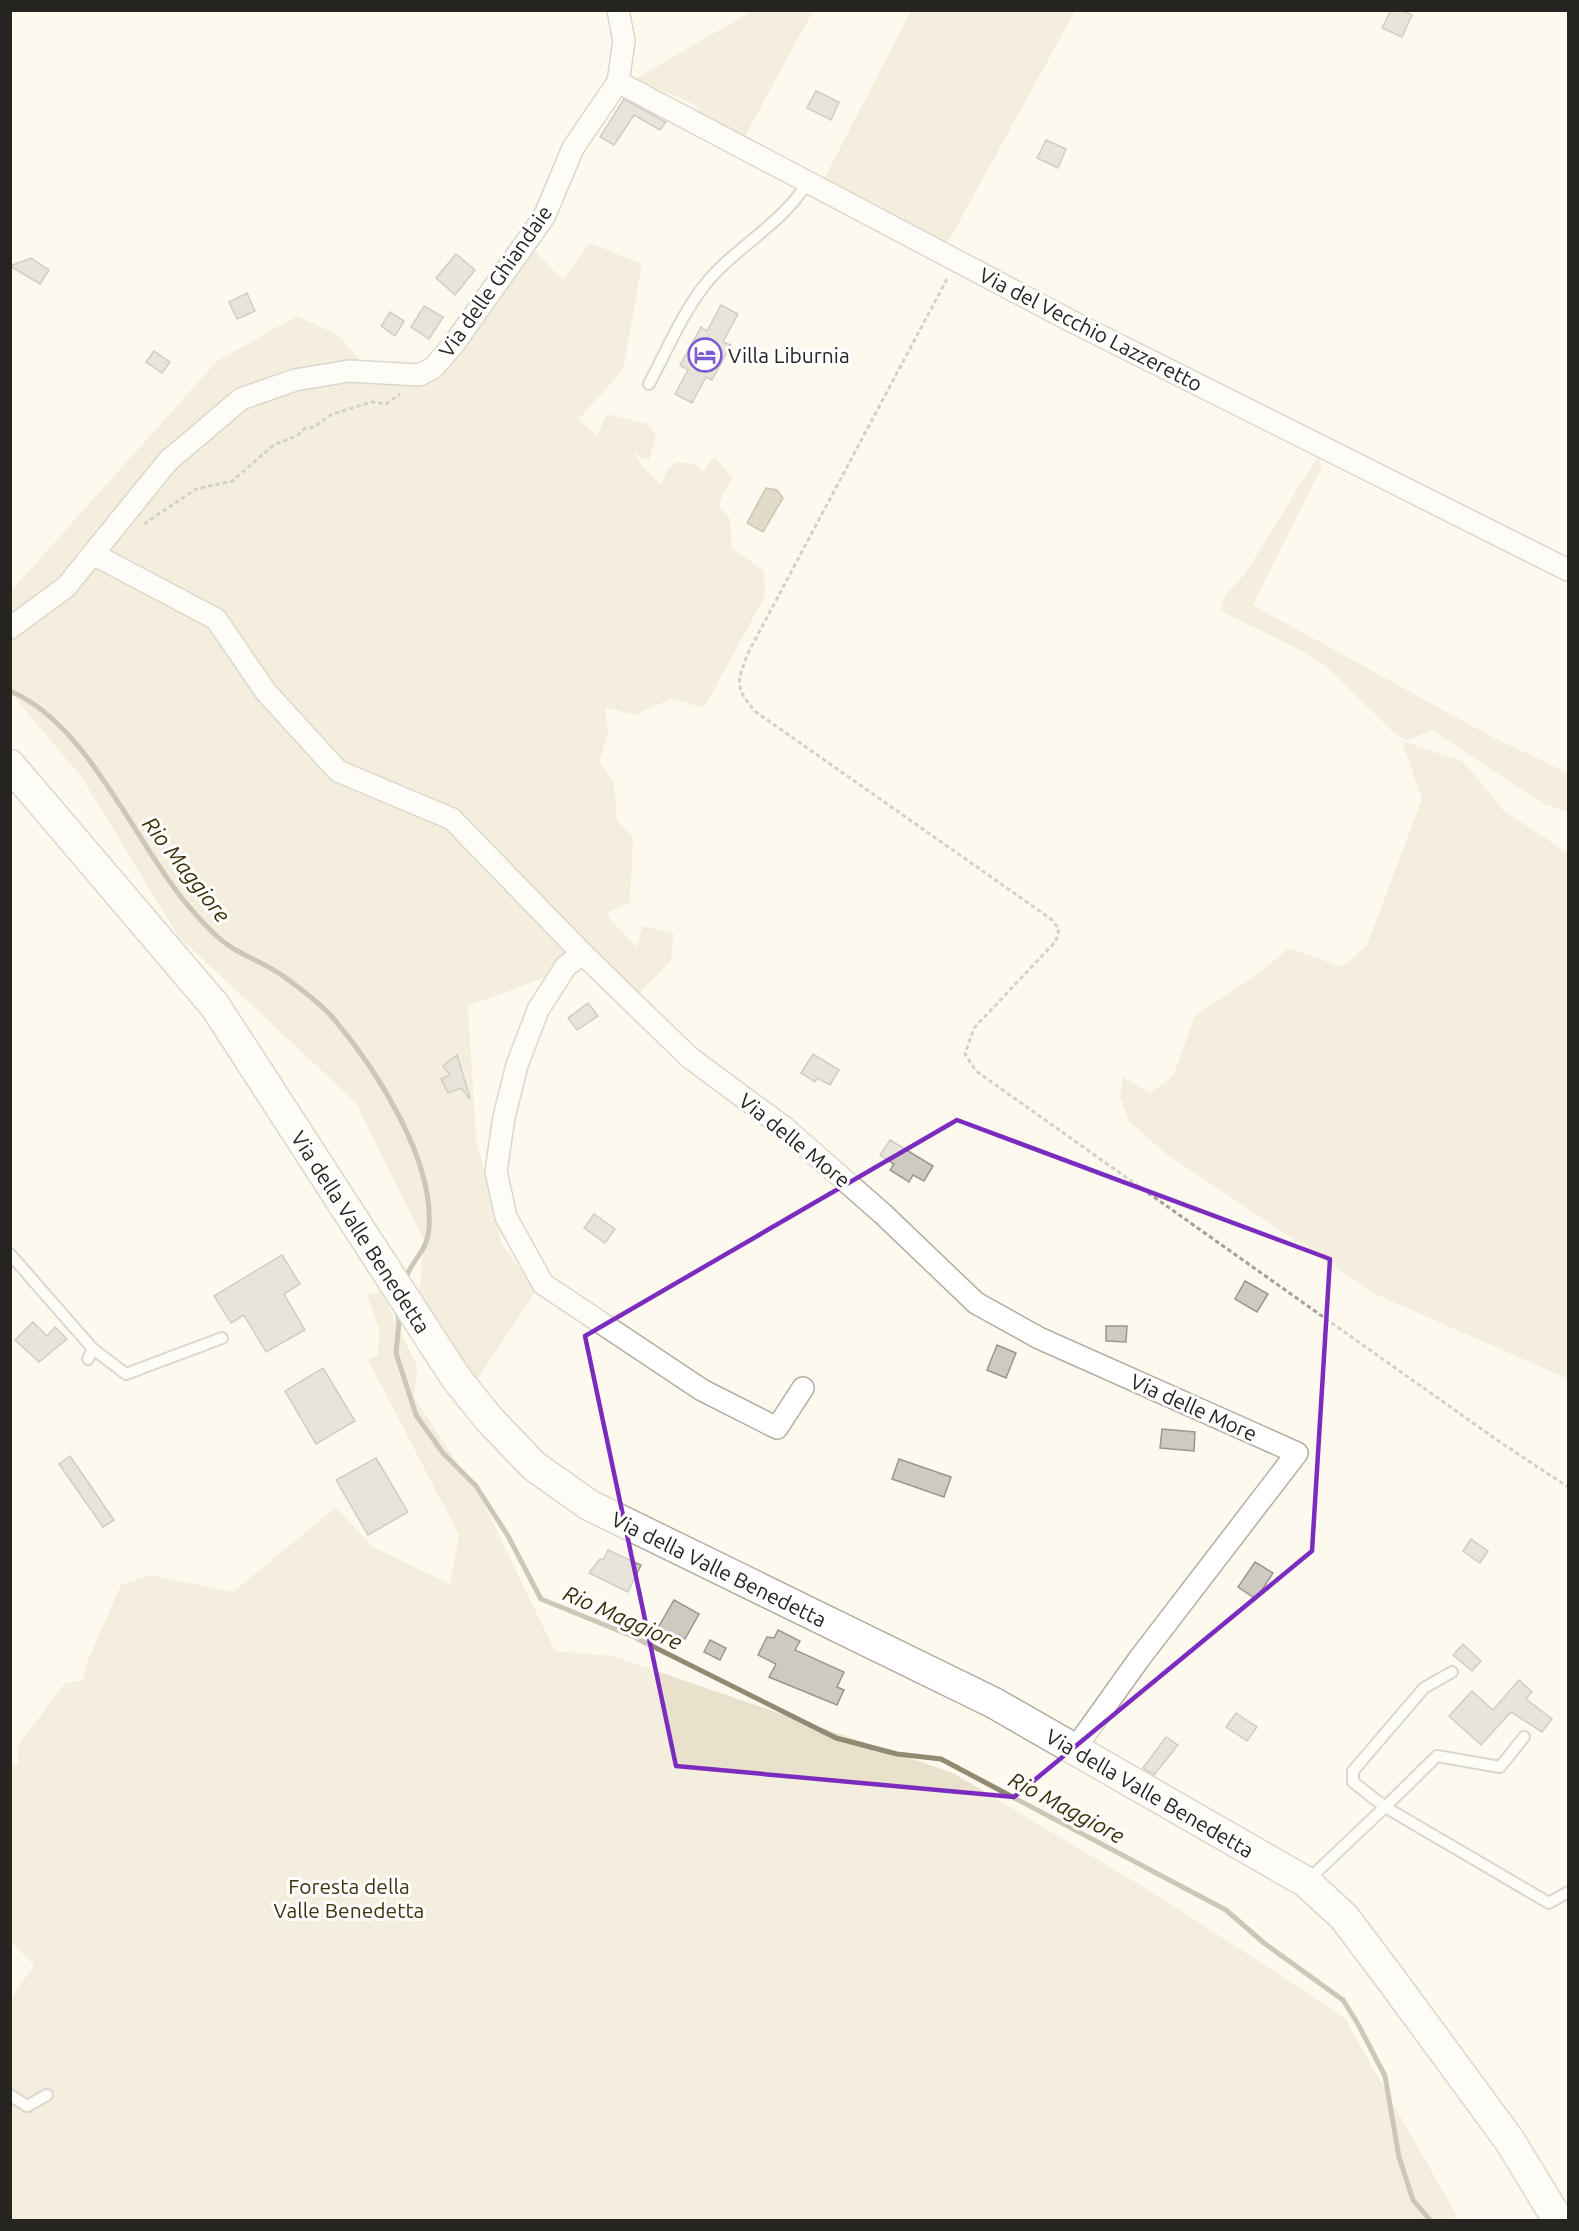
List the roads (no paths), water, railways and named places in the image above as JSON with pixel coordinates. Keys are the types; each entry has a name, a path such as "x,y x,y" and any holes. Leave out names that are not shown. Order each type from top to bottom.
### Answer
{"main road":[{"name":"Via della Valle Benedetta","path":"10,765 215,1006 456,1378 489,1419 534,1466 589,1505 994,1703 1306,1882 1344,1917 1390,1977 1510,2141 1558,2220"}],"street":[{"name":"Via delle Ghiandaie","path":"10,628 66,587 168,461 241,399 295,380 338,373 419,375 433,368 453,345 544,216 573,148 618,82 624,41 618,10"},
{"name":"Via del Vecchio Lazzeretto","path":"618,82 788,164 808,181 957,260 1075,315 1276,417 1568,572"},
{"path":"93,554 216,619 266,692 338,771 452,819 583,954 566,966 538,1010 517,1065 504,1117 496,1171 506,1217 543,1284 702,1390 777,1428 802,1388"},
{"name":"Via delle More","path":"583,954 688,1057 785,1128 883,1214 976,1303 1039,1338 1297,1453 1139,1659 1074,1749"}],"lane":[{"path":"649,384 702,288 730,257 800,197 808,181"},
{"path":"10,1254 93,1349 126,1374 222,1338"},
{"path":"88,1359 93,1349"},
{"path":"1452,1672 1424,1688 1353,1772 1353,1782 1385,1807 1549,1904 1569,1892"},
{"path":"1306,1882 1437,1756 1500,1767 1524,1737"},
{"path":"10,2095 27,2106 47,2095"}],"waterway":[{"name":"Rio Maggiore","path":"10,691 37,707 63,729 85,755 166,876 185,902 208,927 227,944 280,974 317,1003 334,1019 367,1063 384,1089 412,1144 428,1201 429,1227 426,1242 405,1279"},
{"name":"Rio Maggiore","path":"397,1310 399,1322 396,1353 416,1415 443,1453 476,1486 508,1536 541,1599 632,1636 836,1738 897,1754 941,1759 1226,1910 1264,1943 1343,2000 1385,2076 1399,2157 1413,2200 1430,2220"}],"place":[{"name":"Villa Liburnia","path":"705,355"}],"park label":[{"name":"Foresta della Valle Benedetta","path":"349,1898"}]}
